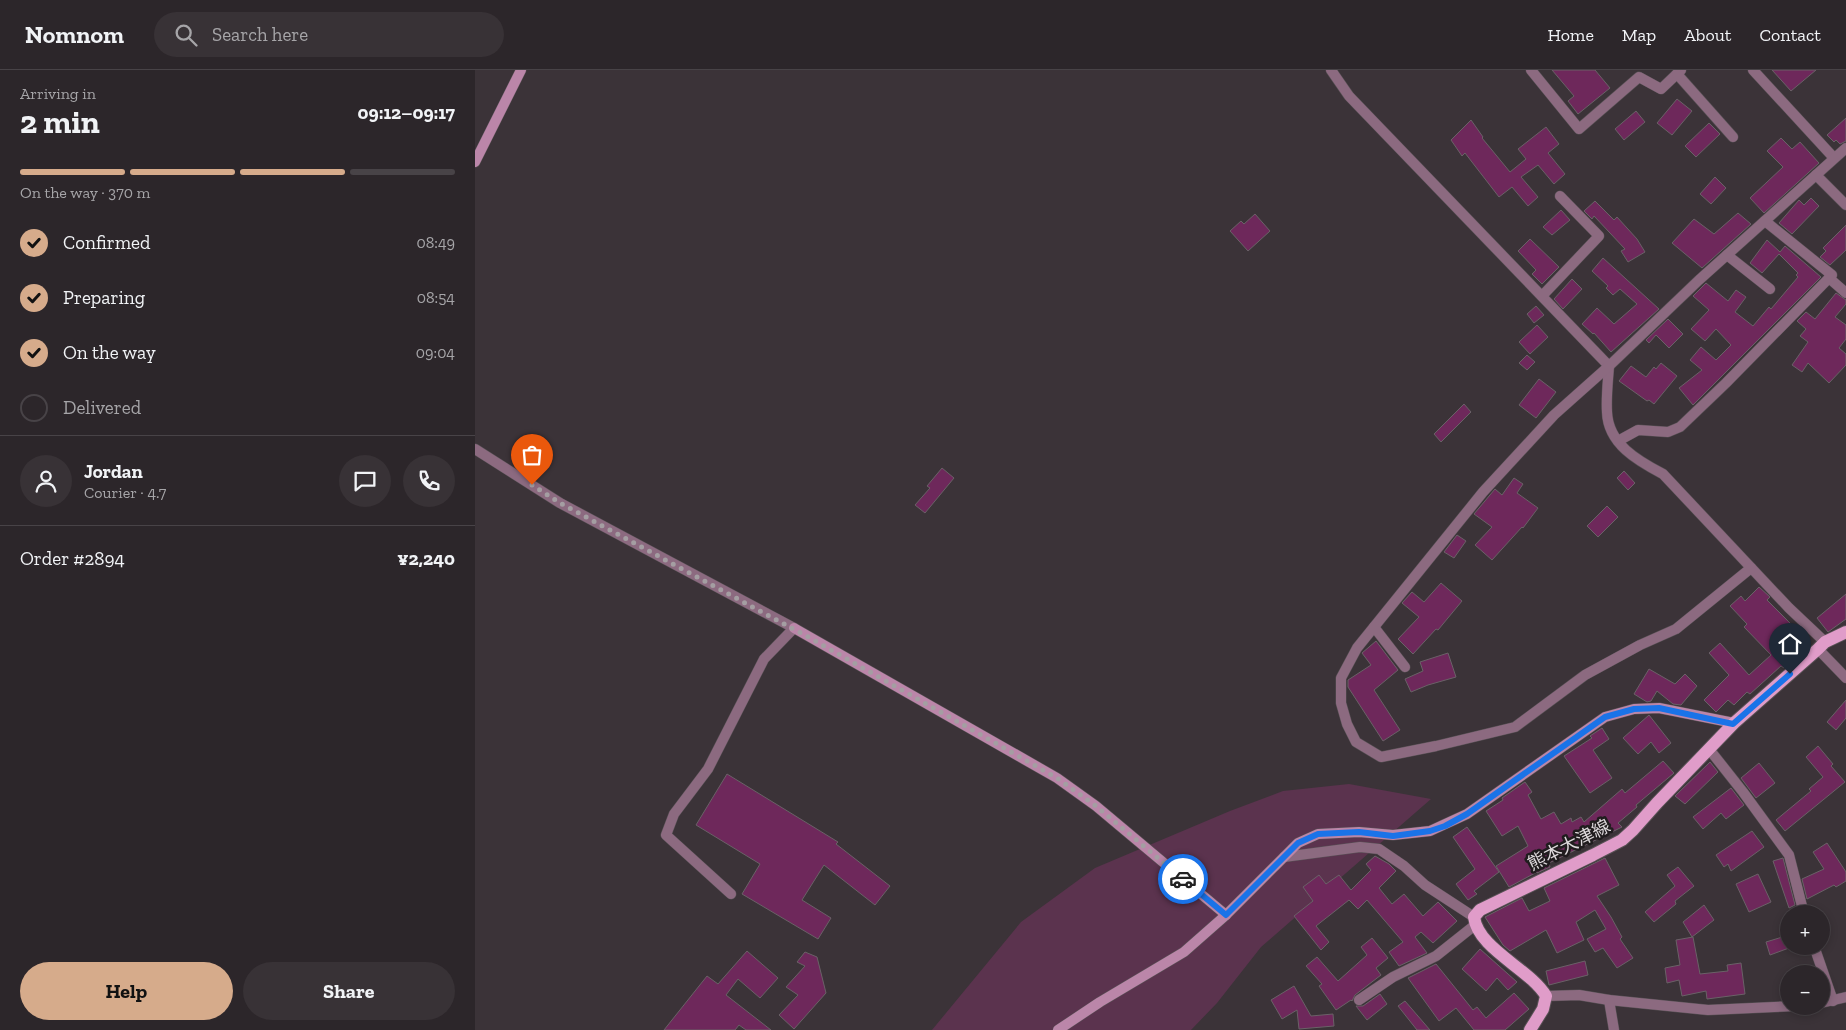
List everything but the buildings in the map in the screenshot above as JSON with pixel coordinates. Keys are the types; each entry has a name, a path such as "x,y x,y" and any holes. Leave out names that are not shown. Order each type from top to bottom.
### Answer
{"main road":[{"name":"熊本大津線","path":"1475,921 1481,910 1622,840 1733,724 1822,646 1846,632"},
{"path":"1475,921 1494,949 1534,980 1546,996 1543,1009 1530,1030"}],"street":[{"path":"475,162 521,70"},
{"path":"1331,70 1349,96 1609,366 1607,412 1608,424 1613,436 1642,463 1663,474 1822,646 1846,678"},
{"path":"1531,70 1579,129 1639,77 1661,89 1679,72 1733,136"},
{"path":"1753,70 1834,158"},
{"path":"1751,568 1676,629 1640,645 1585,675 1515,727 1381,757 1356,742 1347,724 1341,704 1341,678 1357,648 1483,492 1554,414 1609,366 1727,255 1846,148"},
{"path":"1817,174 1846,205"},
{"path":"1542,296 1599,236 1560,196"},
{"path":"1618,441 1637,430 1667,432 1680,427 1832,275 1765,221"},
{"path":"1727,255 1770,289"},
{"path":"1829,278 1846,293"},
{"path":"475,449 560,503 794,628 1057,778 1096,806 1226,915"},
{"path":"1374,627 1405,667"},
{"path":"731,894 666,834 674,814 708,769 764,659 794,628"},
{"path":"1058,1030 1100,1002 1184,952 1226,915 1298,843 1318,834 1359,832 1393,836 1430,831 1445,826 1467,814 1605,717 1634,709 1659,708 1733,724"},
{"path":"1709,749 1789,855 1802,905"},
{"path":"1284,857 1359,847 1379,848 1404,866 1425,885 1475,921 1436,956 1393,977 1359,1000"},
{"path":"1817,955 1833,1001"},
{"path":"1546,996 1579,995 1609,1000 1708,1010 1780,1007"},
{"path":"1830,1001 1846,997"},
{"path":"1609,1000 1614,1030"}],"shaded area":[{"path":"1349,784 1431,799 1261,947 1217,1003 1191,1030 932,1030 1021,922 1095,868 1230,811 1283,791"}],"way so far":[{"path":"532,485 560,503 908,692 1057,778 1096,806 1183,879"}],"route":[{"path":"1183,879 1226,915 1298,843 1318,834 1359,832 1393,836 1430,831 1445,826 1467,814 1589,726 1605,717 1634,709 1659,708 1733,724 1790,674"}]}
